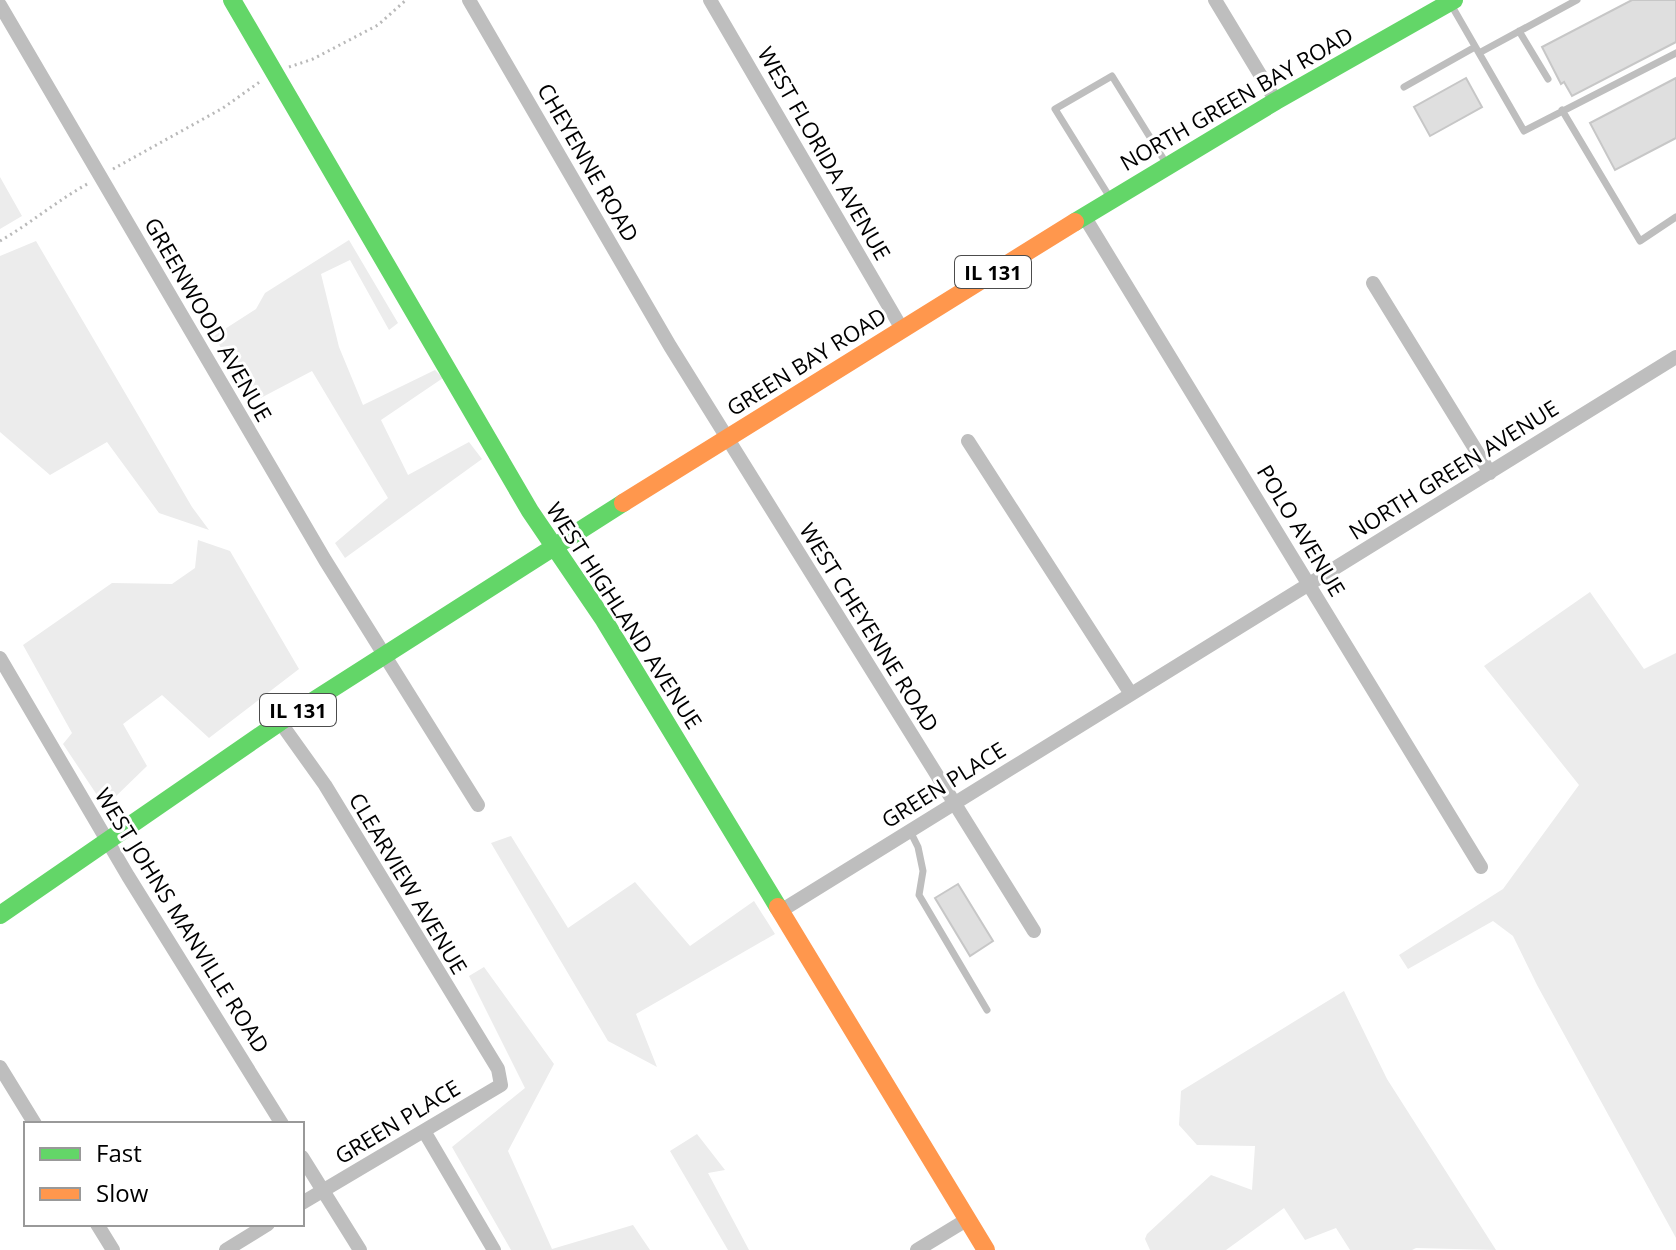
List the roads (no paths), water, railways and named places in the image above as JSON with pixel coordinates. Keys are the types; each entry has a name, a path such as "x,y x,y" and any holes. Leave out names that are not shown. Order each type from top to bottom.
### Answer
{"main road":[{"name":"WEST HIGHLAND AVENUE","path":"232,0 489,442 553,546 604,620 986,1250"},
{"name":"NORTH GREEN BAY ROAD","path":"1084,216 1276,101 1452,1"},
{"name":"GREEN BAY ROAD","path":"553,546 1084,216"},
{"name":"IL 131","path":"0,915 280,722 553,546"}],"street":[{"name":"CHEYENNE ROAD","path":"469,0 670,346"},
{"name":"WEST FLORIDA AVENUE","path":"710,0 902,329"},
{"path":"1215,0 1276,101"},
{"name":"GREENWOOD AVENUE","path":"0,5 382,654 478,805"},
{"name":"POLO AVENUE","path":"1084,216 1201,403 1481,867"},
{"path":"1373,283 1490,473"},
{"name":"WEST CHEYENNE ROAD","path":"670,346 1034,931"},
{"name":"NORTH GREEN AVENUE","path":"1131,694 1675,360"},
{"path":"968,441 1131,694"},
{"name":"WEST JOHNS MANVILLE ROAD","path":"0,658 107,840 281,1122"},
{"name":"GREEN PLACE","path":"779,912 1131,694"},
{"name":"CLEARVIEW AVENUE","path":"280,722 325,785 498,1069"},
{"path":"0,1067 34,1122"},
{"name":"GREEN PLACE","path":"304,1202 501,1085 498,1069"},
{"path":"424,1131 494,1250"},
{"path":"304,1160 360,1250"},
{"path":"917,1250 968,1219"},
{"path":"98,1226 113,1250"},
{"path":"226,1250 265,1226"}],"lane":[{"path":"1404,87 1577,0"},
{"path":"1452,1 1524,131 1676,53"},
{"path":"1519,31 1548,79"},
{"path":"1111,199 1055,109 1112,76 1167,165"},
{"path":"1562,110 1640,241 1676,217"},
{"path":"910,831 918,847 923,871 919,895 987,1010"}]}
